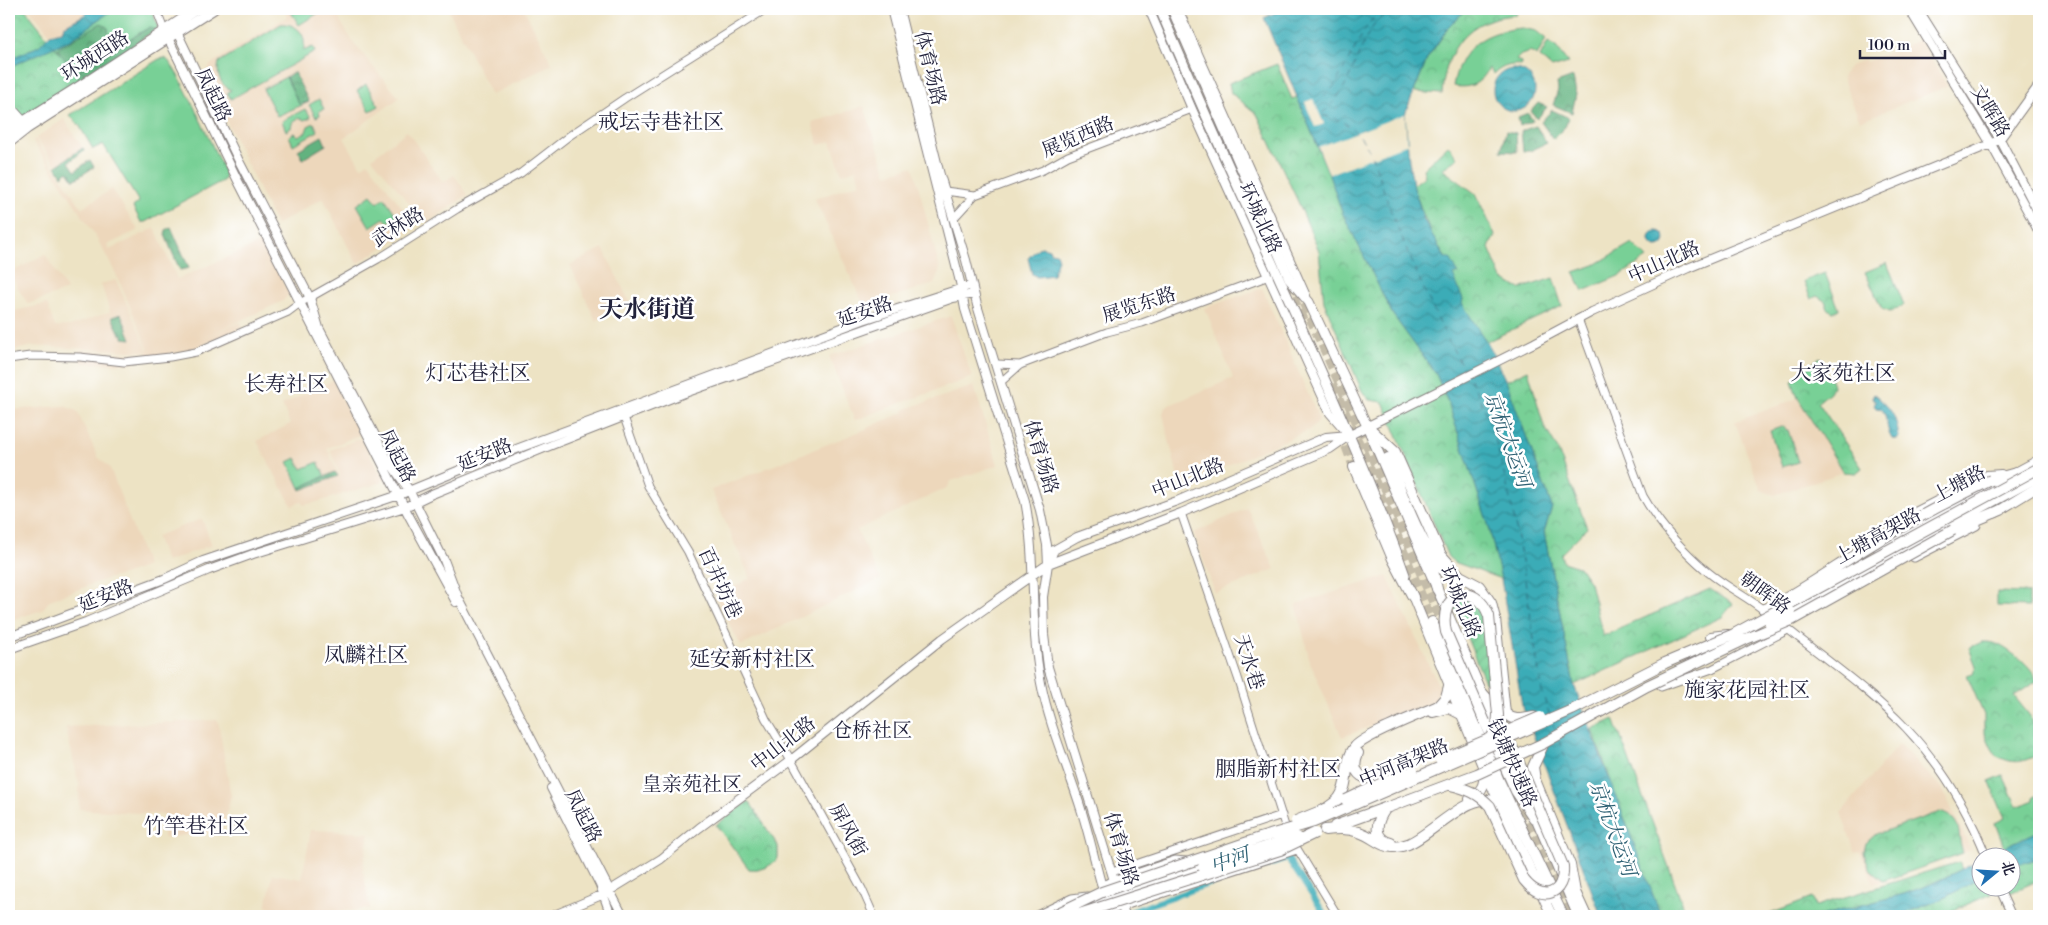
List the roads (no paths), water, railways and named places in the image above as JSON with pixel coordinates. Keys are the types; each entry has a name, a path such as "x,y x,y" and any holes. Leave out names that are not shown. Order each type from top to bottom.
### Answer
{"highway":[{"path":"1367,426 1395,452 1441,555 1460,576 1479,586 1491,603 1495,619 1506,713 1510,718 1517,720 1542,716"},
{"path":"1388,458 1427,547 1437,589"},
{"path":"1354,467 1393,559 1413,597"},
{"name":"上塘高架路","path":"1734,634 2039,468"},
{"path":"1119,889 1187,858 1291,823 1542,716 1710,637 1781,601 1883,538 1951,500 1991,480 2016,473"},
{"name":"上塘高架路","path":"1746,639 1790,612 2039,476"},
{"path":"1746,639 1792,620 1953,530 2001,510"},
{"path":"1427,547 1447,574 1455,581 1481,593 1491,603"},
{"path":"1492,737 1497,726 1498,715 1489,616 1486,608 1476,597 1458,596 1449,602 1445,610 1443,620 1446,632 1485,722 1516,791 1534,818"},
{"name":"钱塘快速路","path":"1432,622 1499,781 1563,916"},
{"path":"1710,637 1734,634"},
{"name":"中河高架路","path":"1052,916 1119,889 1260,838 1314,822 1563,714 1665,663 1734,634"},
{"name":"中河高架路","path":"1073,916 1280,850 1320,831 1450,785 1544,743 1647,686 1746,639"},
{"path":"1327,808 1338,799 1344,788 1348,766 1355,747 1438,706 1446,697 1449,686"},
{"path":"1450,785 1470,790 1490,806 1524,880 1530,888 1539,893 1551,892 1559,887 1564,877 1563,866 1495,708 1478,688"},
{"path":"1386,781 1368,780 1359,775 1355,767 1359,750 1369,740 1445,708 1461,714"},
{"path":"1544,743 1533,772 1538,790 1570,865 1573,884 1586,916"},
{"path":"1119,889 1320,831 1342,828 1358,831 1383,846 1392,848 1410,844 1466,804 1484,787 1486,782 1483,767"},
{"path":"1386,808 1377,824 1378,831 1381,839 1394,844 1414,836 1449,811 1466,804 1484,800 1502,807"},
{"path":"1202,865 1314,822"},
{"path":"1534,877 1558,916"}],"main road":[{"name":"环城西路","path":"9,134 166,34 197,9"},
{"name":"环城西路","path":"166,34 177,32 214,9"},
{"name":"体育场路","path":"890,9 965,309 1025,501 1031,532 1034,630 1041,682 1053,728 1081,807 1110,914"},
{"name":"体育场路","path":"899,9 945,191 974,294 1040,510 1047,545 1048,564 1043,598 1044,636 1048,666 1112,872 1119,889 1125,916"},
{"name":"环城北路","path":"1149,9 1192,109 1330,414 1350,435"},
{"name":"环城北路","path":"1160,9 1198,99 1350,435 1385,519 1413,597 1483,767 1552,916"},
{"name":"环城北路","path":"1172,9 1290,280 1309,302"},
{"name":"环城北路","path":"1178,9 1309,302 1367,426 1478,688 1578,916"},
{"name":"文晖路","path":"1909,9 1991,144 2039,232"},
{"name":"文晖路","path":"1918,9 2000,139 2039,214"},
{"path":"177,32 238,159 310,298 319,328 388,460 409,490 444,560 458,597 607,892 623,916"},
{"name":"凤起路","path":"166,34 300,303 607,892 611,916"},
{"path":"2000,139 2039,86"},
{"path":"9,105 26,124"},
{"name":"环城西路","path":"9,123 26,124"},
{"name":"环城西路","path":"9,143 26,124"},
{"name":"中山北路","path":"552,916 607,892 661,859 709,820 791,760 942,639 1048,564 1181,513 1330,449 1367,426 1534,343 1578,319 1688,268 2000,139"},
{"name":"延安路","path":"9,649 86,622 253,554 405,507 554,444 750,369 962,292 972,285"},
{"path":"873,330 954,303 962,292"},
{"name":"延安路","path":"9,637 164,579 203,561 399,494 753,359 863,320 962,292 974,294"},
{"name":"中山北路","path":"1048,564 1054,550 1077,537 1177,501 1326,437 1350,435"},
{"name":"上塘路","path":"1763,609 1801,593 1883,544 2039,460"},
{"path":"1883,544 1892,524 1987,475 2016,473"},
{"path":"1779,623 1832,595 1876,576 1932,548 2001,510 2039,486"},
{"path":"1065,916 1105,898 1119,889"},
{"path":"1037,916 1072,899 1105,898"}],"street":[{"name":"凤起路","path":"156,9 166,34"},
{"name":"武林路","path":"9,359 30,356 80,357 124,362 155,359 196,352 288,312 300,303 378,259 457,209 521,173 569,136 625,98 766,9"},
{"name":"展览西路","path":"953,219 975,195 1043,170 1068,156 1192,109"},
{"name":"展览西路","path":"945,191 975,195"},
{"name":"展览东路","path":"1002,381 1020,365 1107,332 1142,323 1269,276"},
{"name":"朝晖路","path":"1578,319 1643,496 1669,536 1708,572 1763,609 1906,728 1938,766 1959,798 1983,848"},
{"name":"展览东路","path":"996,364 1020,365"},
{"name":"百井坊巷","path":"624,417 648,486 688,552 766,719 791,760"},
{"name":"天水巷","path":"1181,513 1287,832 1338,916"},
{"path":"1661,687 1712,669 1788,630"},
{"name":"屏风街","path":"791,760 862,889 874,916"},
{"path":"1112,872 1283,818"},
{"path":"1110,914 1122,907 1297,850"},
{"path":"1101,885 1119,889 1144,900"},
{"path":"2004,898 2012,916"}],"water":[{"path":"91,9 114,9 72,39 9,67 9,59 39,46 50,34 62,31 64,26"},
{"name":"京杭大运河","path":"1283,9 1466,9 1447,29 1427,59 1405,114 1413,185 1424,220 1445,258 1450,258 1458,273 1453,275 1463,299 1462,303 1490,348 1506,381 1552,507 1544,532 1574,685 1661,916 1601,916 1522,705 1501,579 1489,527 1448,402 1436,374 1393,315 1342,212 1329,174 1264,18"},
{"path":"1518,69 1526,72 1532,78 1535,90 1532,102 1526,108 1510,111 1502,108 1496,102 1493,86 1496,78 1502,72"},
{"path":"1657,231 1663,233 1665,239 1663,245 1657,247 1651,245 1649,239 1651,233"},
{"path":"1042,247 1056,253 1058,259 1053,275 1037,277 1032,274 1028,258 1038,248"},
{"path":"1874,394 1892,412 1899,437 1897,440 1892,439 1890,436 1882,409 1876,408 1874,405 1876,401 1872,398"},
{"path":"2039,831 2039,858 2020,864 2020,848 2002,848"},
{"path":"1970,865 1970,884 1942,899 1898,916 1821,916 1904,894 1929,885"}],"waterway":[{"name":"中河","path":"1118,916 1229,877 1288,859 1326,916"}],"tunnel":[{"path":"1165,9 1304,323"},
{"path":"1298,290 1369,449 1445,630"},
{"path":"1332,384 1363,453 1432,622"},
{"path":"1341,432 1354,467"},
{"path":"1377,436 1388,458"},
{"path":"1515,795 1572,916"}],"district":[{"name":"戒坛寺巷社区","path":"661,123"},
{"name":"天水街道","path":"647,310"},
{"name":"灯芯巷社区","path":"478,374"},
{"name":"大家苑社区","path":"1843,374"},
{"name":"长寿社区","path":"286,385"},
{"name":"凤麟社区","path":"366,656"},
{"name":"延安新村社区","path":"752,660"},
{"name":"施家花园社区","path":"1747,691"},
{"name":"仓桥社区","path":"872,731"},
{"name":"胭脂新村社区","path":"1278,770"},
{"name":"皇亲苑社区","path":"692,785"},
{"name":"竹竿巷社区","path":"196,827"}]}
